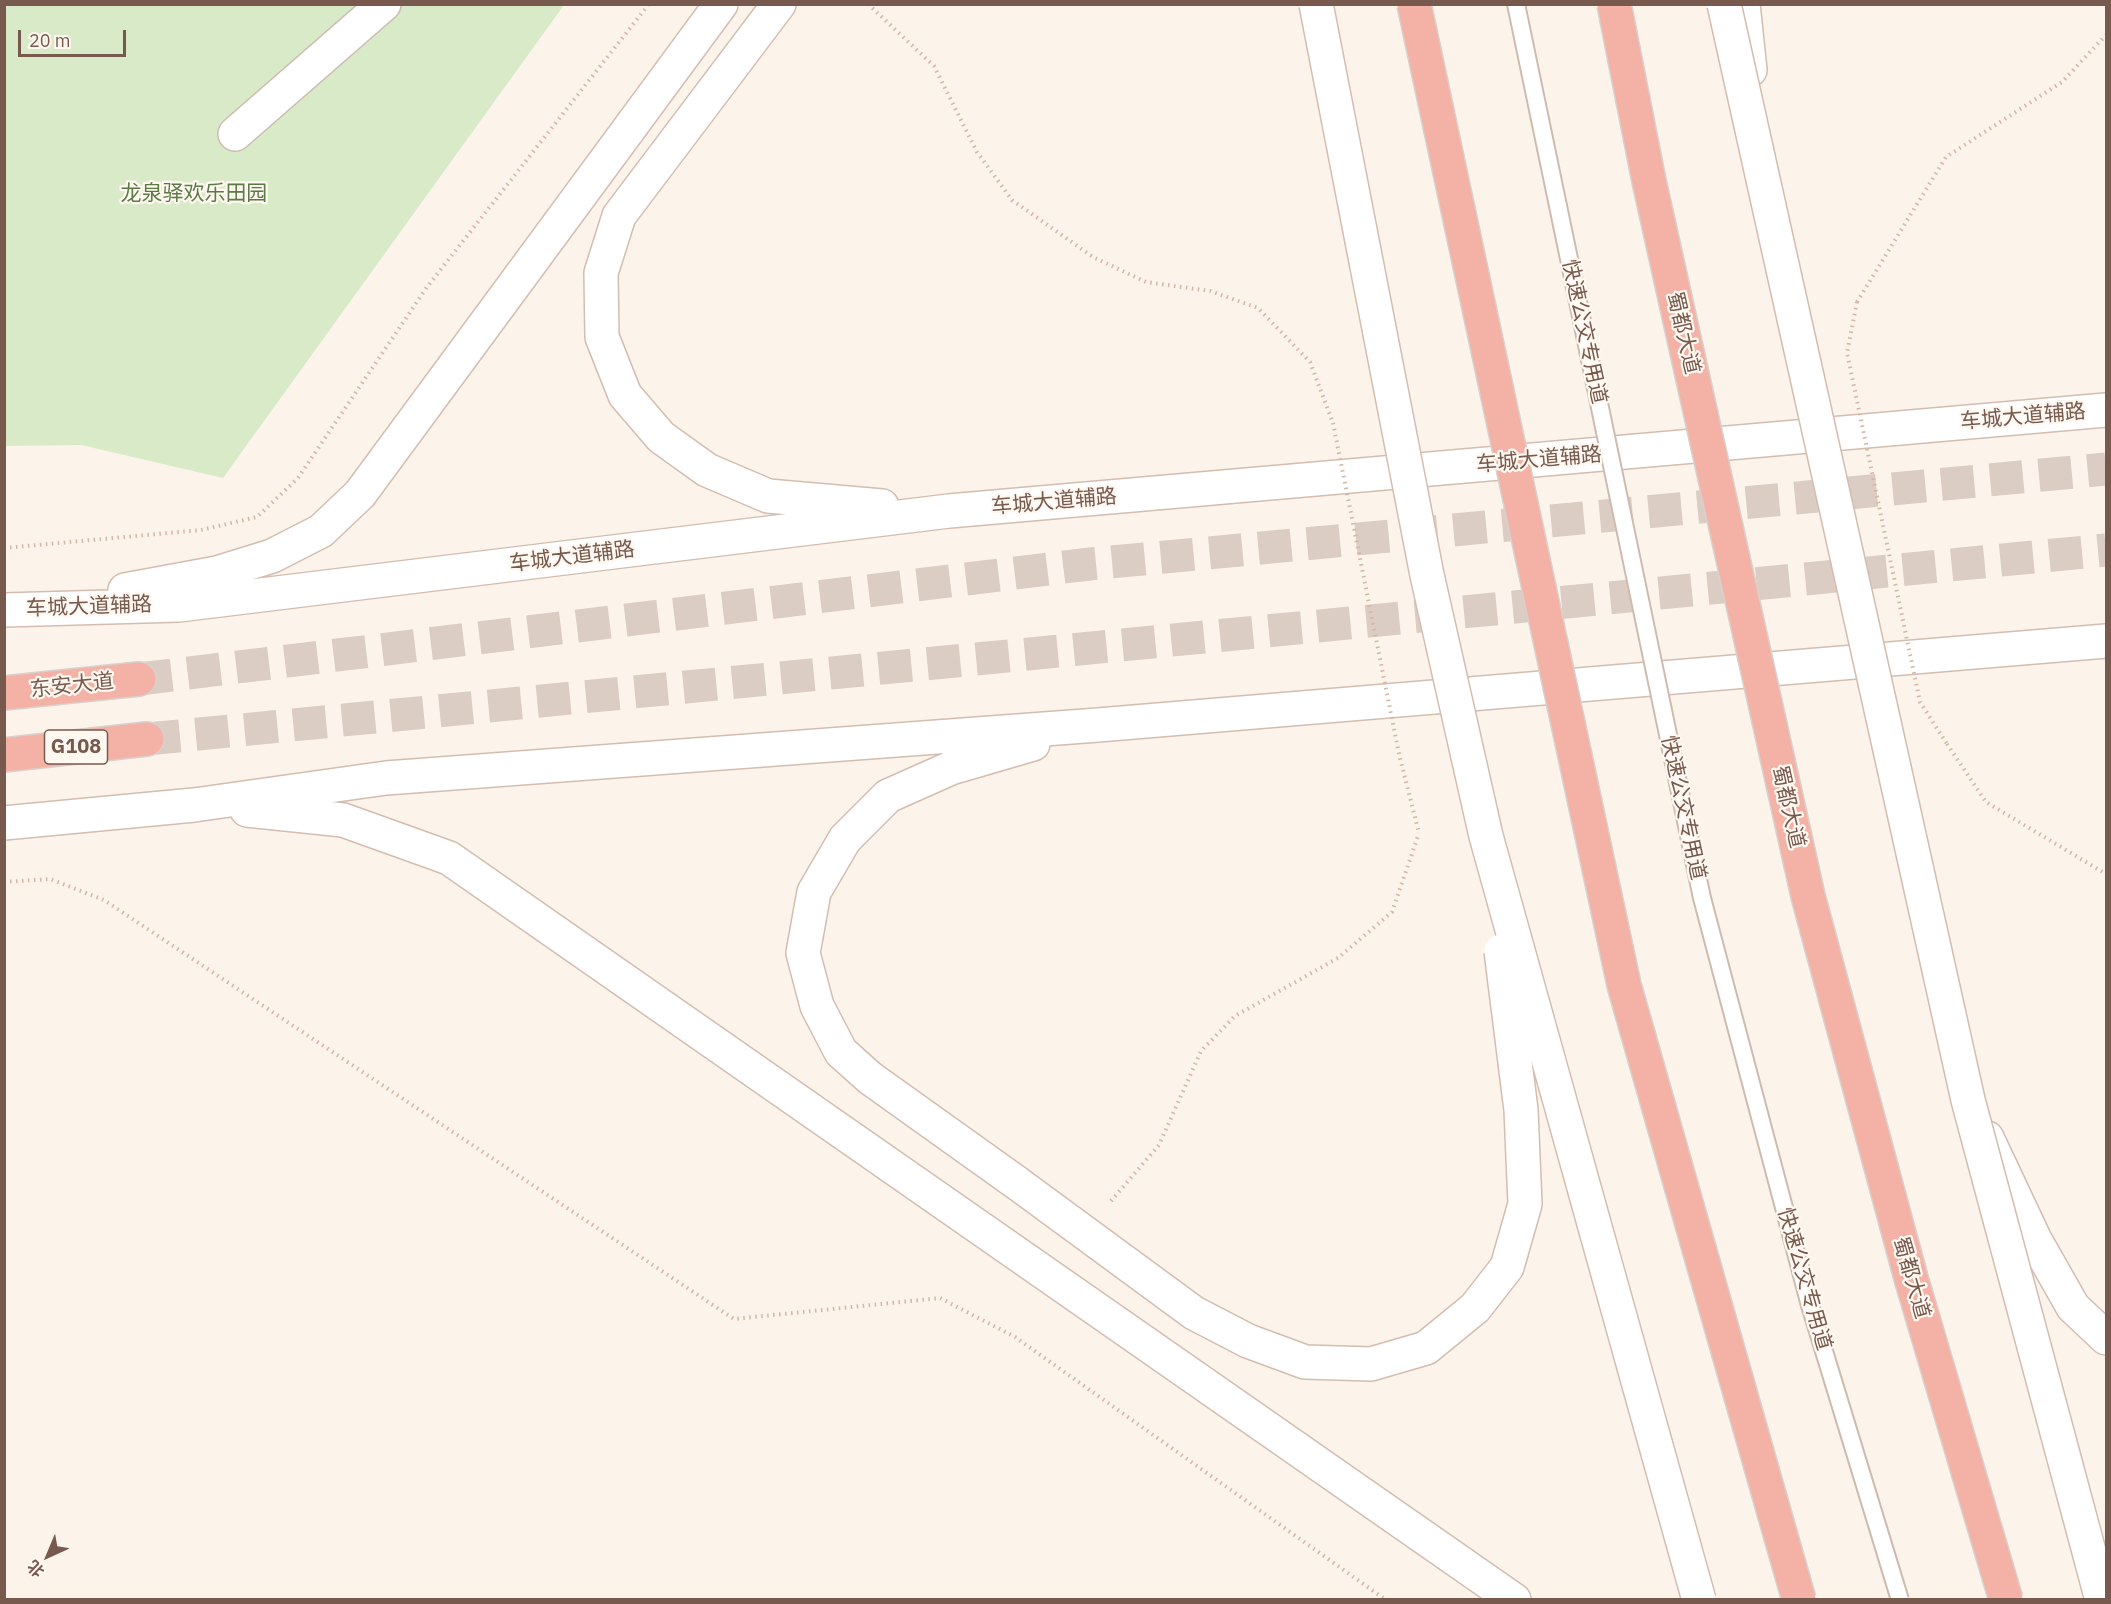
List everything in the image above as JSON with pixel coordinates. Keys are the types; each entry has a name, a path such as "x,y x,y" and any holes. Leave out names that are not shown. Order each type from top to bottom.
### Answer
{"highway":[{"path":"1414,4 1624,985 1799,1599"},
{"name":"蜀都大道","path":"1614,4 1649,181 1808,896 1911,1278 2006,1599"},
{"name":"东安大道","path":"4,693 139,679"},
{"name":"G108","path":"4,755 147,738"}],"main road":[{"path":"235,134 384,4"},
{"path":"13,609 217,573 272,556 321,531 360,494 721,4"},
{"path":"779,4 619,216 601,273 603,337 625,395 661,437 707,470 768,496 949,512"},
{"path":"1300,4 1345,150"},
{"path":"1316,4 1427,575 1486,836 1699,1599"},
{"path":"1724,4 1968,1100 2102,1599"},
{"path":"1743,4 1761,176"},
{"name":"车城大道辅路","path":"13,609 179,605 949,512 2106,410"},
{"path":"4,823 194,805 386,778 1098,725 2106,641"},
{"path":"1098,725 951,768 888,796 845,839 814,892 803,953 817,1006 841,1052 870,1078 1194,1313 1248,1341 1305,1362 1371,1364 1426,1348 1476,1308 1507,1267 1525,1204 1521,1110 1486,836"},
{"path":"194,805 343,820 448,858 1514,1599"},
{"path":"1968,1100 2035,1240 2073,1307 2106,1338"}],"lane":[{"name":"快速公交专用道","path":"1516,4 1702,898 1809,1302 1900,1599"}],"path":[{"path":"4,548 201,530 257,517 298,478 427,286 649,4"},
{"path":"868,4 934,66 976,152 1012,200 1093,257 1146,282 1210,291 1258,308 1310,362 1334,423 1399,754 1419,833 1392,912 1338,958 1235,1016 1228,1023 1201,1051 1160,1145 1111,1201"},
{"path":"2106,35 2062,82 1946,157 1857,303 1847,353 1920,702 1986,802 2106,874"},
{"path":"4,882 50,879 104,900 735,1319 940,1298 1014,1336 1386,1599"}],"green space":[{"name":"龙泉驿欢乐田园","path":"4,5 564,5 223,478 81,445 5,446"}],"tunnel":[{"path":"139,679 1090,564 2106,469"},
{"path":"147,739 2106,550"}]}
